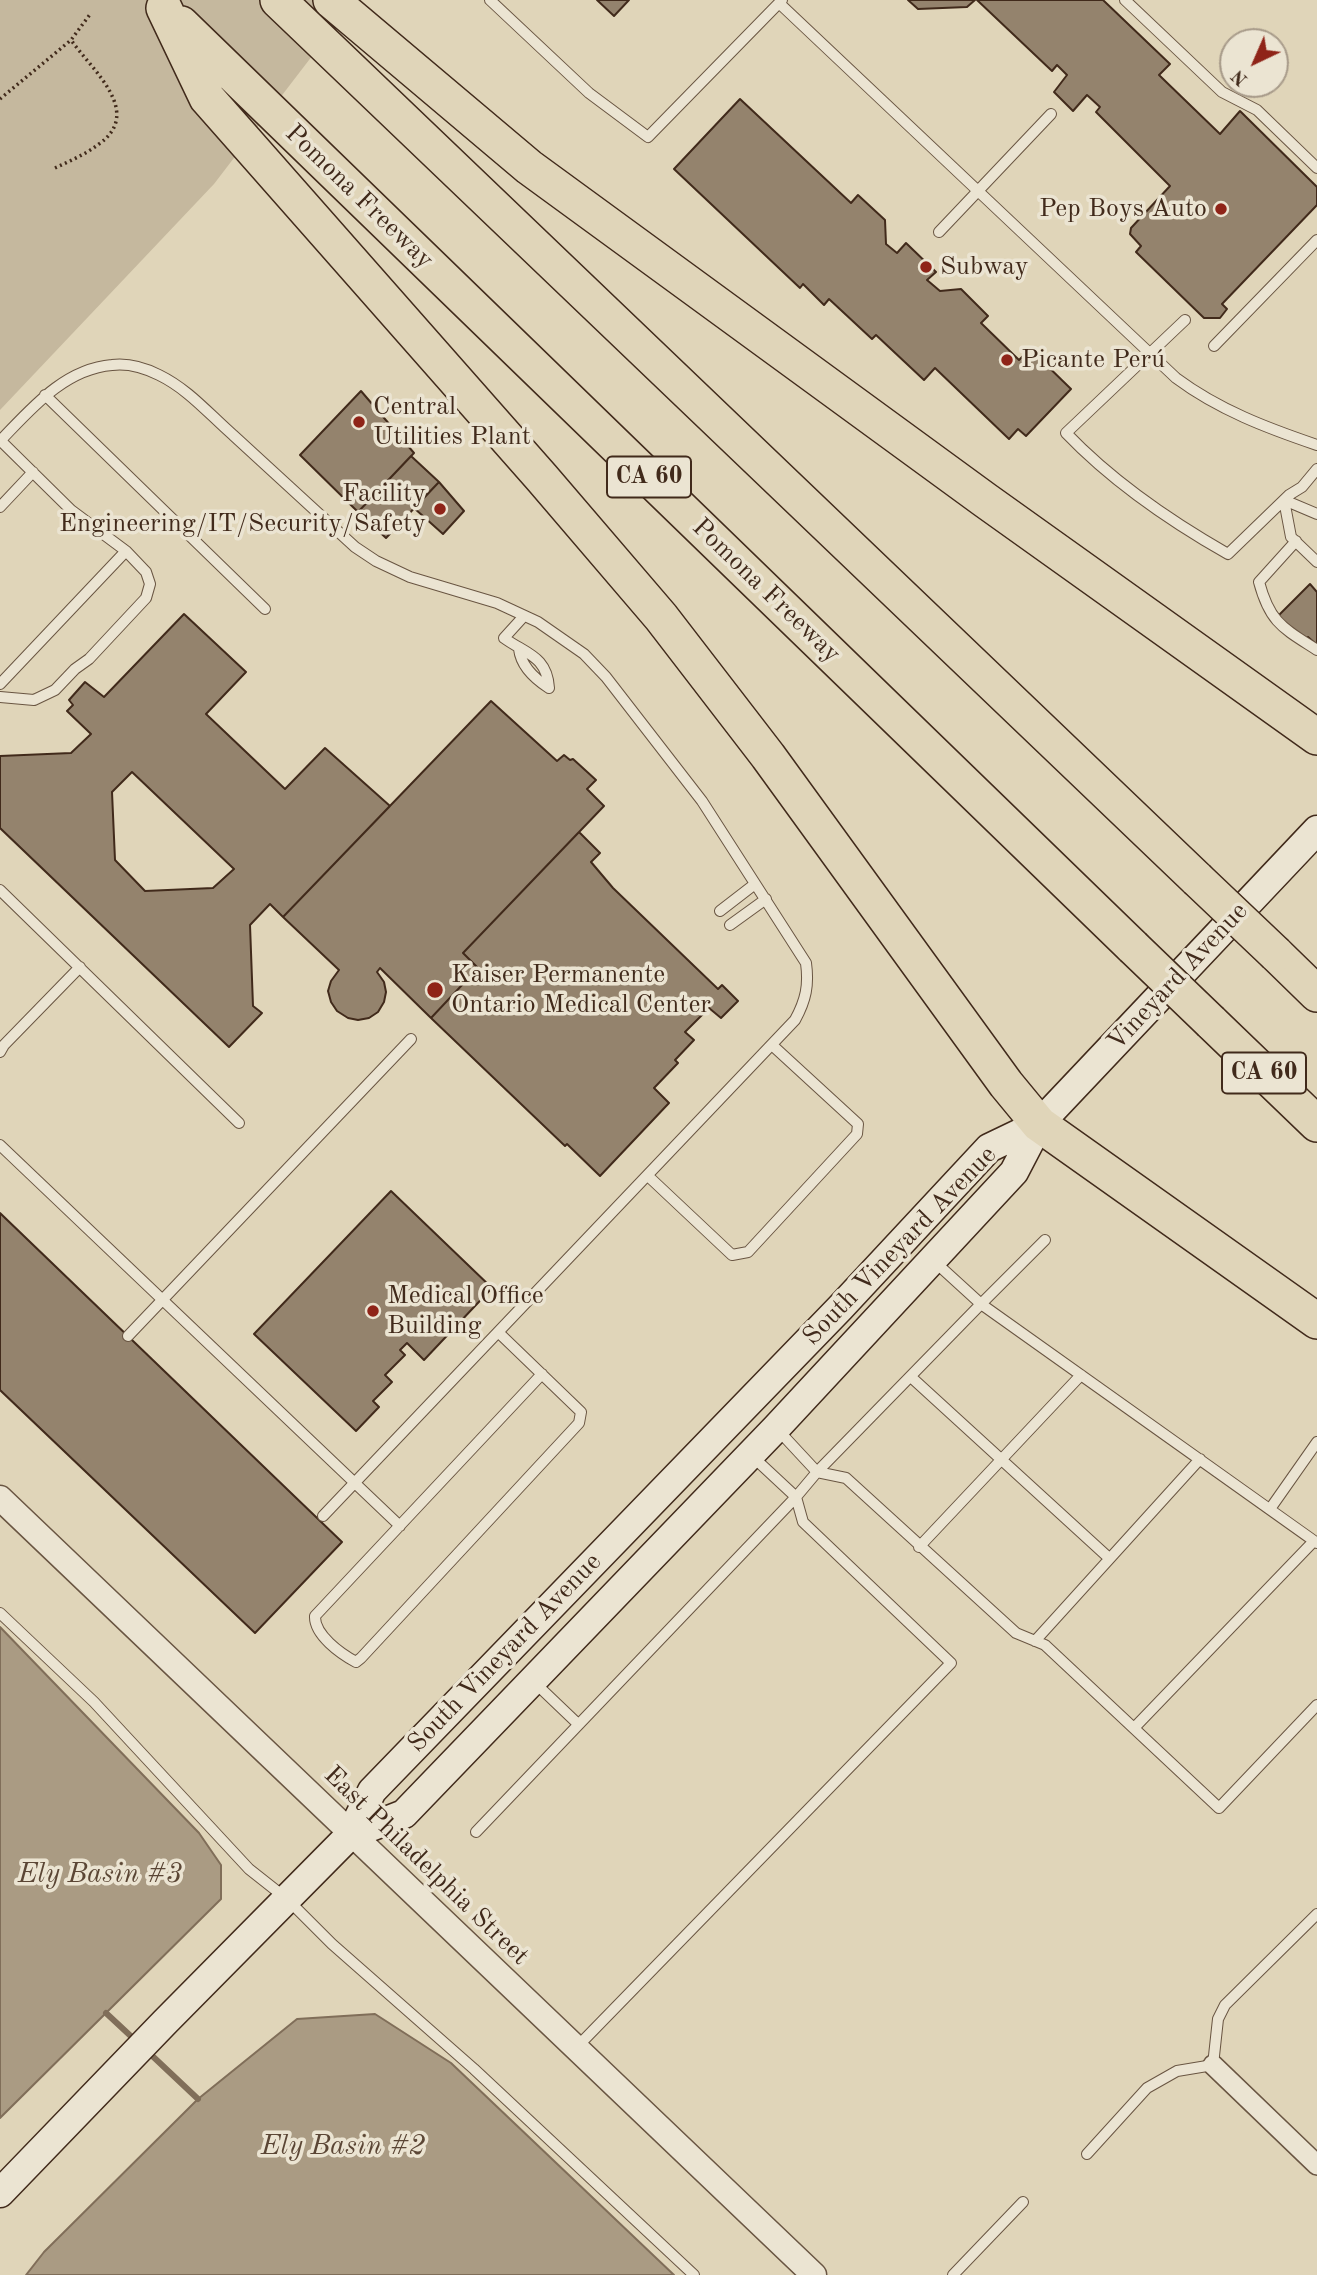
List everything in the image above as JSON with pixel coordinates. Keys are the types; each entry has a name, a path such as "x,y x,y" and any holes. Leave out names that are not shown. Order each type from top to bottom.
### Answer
{"highway":[{"path":"278,0 1317,994"},
{"path":"331,0 529,167 974,492 1317,737"},
{"path":"160,4 207,99 542,478 661,617 768,756 1006,1084 1039,1124 1317,1321"},
{"name":"Pomona Freeway","path":"160,4 1317,1124"}],"main road":[{"name":"Vineyard Avenue","path":"1039,1124 1317,830"},
{"name":"South Vineyard Avenue","path":"350,1835 404,1814 776,1428 1014,1172 1039,1124"},
{"name":"South Vineyard Avenue","path":"0,2193 164,2022 350,1835 376,1786 840,1308 989,1148 1039,1124"}],"street":[{"name":"East Philadelphia Street","path":"0,1498 350,1835 814,2275"},
{"path":"1213,2065 1317,2165"}],"lane":[{"path":"490,0 589,93 648,137 781,1 1150,355 1195,392 1223,408 1259,425 1317,445"},
{"path":"1125,0 1222,92 1257,110 1317,168"},
{"path":"939,232 1051,114"},
{"path":"1214,346 1317,240"},
{"path":"1185,320 1066,433 1096,463 1197,536 1228,554 1284,500 1302,487 1317,469"},
{"path":"0,697 34,700 55,690 89,659 146,598 150,584 146,572 126,551 72,510 0,441 45,395 68,380 90,370 112,365 144,368 160,375 205,408 355,547 376,561 410,577 497,603 538,622 584,654 606,677 702,801 806,962 808,980 805,1002 795,1020 323,1516"},
{"path":"45,395 265,609"},
{"path":"0,507 33,472"},
{"path":"1284,500 1317,514"},
{"path":"1284,500 1291,537 1317,562"},
{"path":"1296,541 1259,582 1265,606 1281,627 1317,650"},
{"path":"0,684 126,551"},
{"path":"519,649 504,638 524,616"},
{"path":"720,911 755,884"},
{"path":"0,890 239,1123"},
{"path":"730,925 766,899"},
{"path":"1,1048 80,967"},
{"path":"128,1336 411,1039"},
{"path":"648,1176 732,1255 748,1252 857,1134 858,1125 772,1045"},
{"path":"0,1145 400,1526"},
{"path":"476,1832 817,1472 1045,1240"},
{"path":"932,1259 981,1304 1316,1542 1134,1728"},
{"path":"498,1332 542,1374 581,1412 579,1423 356,1662 347,1657 318,1630 315,1616 542,1374"},
{"path":"919,1547 1081,1375"},
{"path":"911,1377 1109,1559"},
{"path":"776,1428 817,1472 846,1478 1016,1633 1045,1645 1219,1808 1317,1706"},
{"path":"1270,1509 1317,1442"},
{"path":"575,2049 951,1663 803,1522 796,1497 749,1454"},
{"path":"1035,1641 1200,1459"},
{"path":"0,1613 94,1702 248,1869 287,1899 332,1944 474,2069 694,2275"},
{"path":"532,1680 579,1724"},
{"path":"1087,2154 1147,2088 1177,2071 1213,2065 1218,2019 1225,2005 1317,1914"},
{"path":"953,2275 1023,2202"}],"path":[{"path":"0,99 71,40 91,13"},
{"path":"55,168 98,145 114,131 117,118 114,96 71,40"}],"shaded area":[{"path":"0,0 355,0 214,184 0,410"}],"water":[{"name":"Ely Basin #3","path":"0,1627 199,1833 221,1865 221,1899 0,2118"},
{"name":"Ely Basin #2","path":"375,2014 451,2063 674,2275 26,2275 44,2252 198,2099 297,2019"}],"building":[{"path":"597,0 629,0 614,16"},
{"path":"908,0 975,0 967,7 918,9"},
{"path":"977,0 1103,0 1170,64 1159,75 1220,134 1240,111 1317,187 1317,205 1222,304 1227,309 1220,318 1204,318 1136,252 1141,246 1130,234 1131,228 1170,186 1096,112 1100,107 1087,95 1073,111 1054,92 1067,75 1057,65 1052,71"},
{"path":"740,99 851,203 858,195 885,220 886,244 897,253 906,243 936,272 927,280 940,291 961,289 988,316 981,323 1019,360 1030,349 1071,389 1026,436 1018,429 1009,439 935,368 924,380 876,335 872,339 829,299 824,305 803,284 800,288 674,169"},
{"name":"Central Utilities Plant","path":"361,391 414,453 358,512 300,455"},
{"path":"411,456 439,482 386,538 358,512"},
{"name":"Facility Engineering/IT/Security/Safety","path":"439,482 464,511 443,534 414,508"},
{"path":"1310,584 1317,592 1317,645 1308,637 1303,641 1278,616"},
{"path":"184,614 246,672 206,714 285,789 325,748 390,806 283,917 270,904 250,925 253,1006 262,1013 229,1047 0,828 0,756 71,753 91,734 67,711 73,705 69,700 85,682 104,697","holes":["132,772 234,869 213,888 145,891 115,860 112,792"]},
{"path":"491,701 557,761 564,755 570,760 573,759 596,780 587,789 604,806 463,953 478,968 431,1018 380,968 377,972 384,982 386,992 378,1012 369,1018 348,1018 337,1011 328,991 339,970 283,917"},
{"path":"579,832 600,853 591,862 613,888 718,989 722,985 738,1001 721,1018 709,1008 685,1032 694,1040 675,1060 678,1063 654,1088 669,1103 600,1176 431,1018 478,968 463,953"},
{"name":"Medical Office Building","path":"391,1191 492,1288 424,1360 407,1343 400,1350 405,1355 385,1375 392,1382 373,1401 379,1407 356,1431 254,1334"},
{"path":"0,1213 342,1542 255,1633 0,1390"}],"waterway":[{"path":"106,2013 135,2040"},
{"path":"146,2050 198,2099"}],"place":[{"name":"Pep Boys Auto","path":"1221,209"},
{"name":"Subway","path":"926,267"},
{"name":"Picante Perú","path":"1007,360"},
{"name":"Central Utilities Plant","path":"359,422"},
{"name":"Facility Engineering/IT/Security/Safety","path":"440,509"},
{"name":"Kaiser Permanente Ontario Medical Center","path":"435,990"},
{"name":"Medical Office Building","path":"373,1311"}]}
